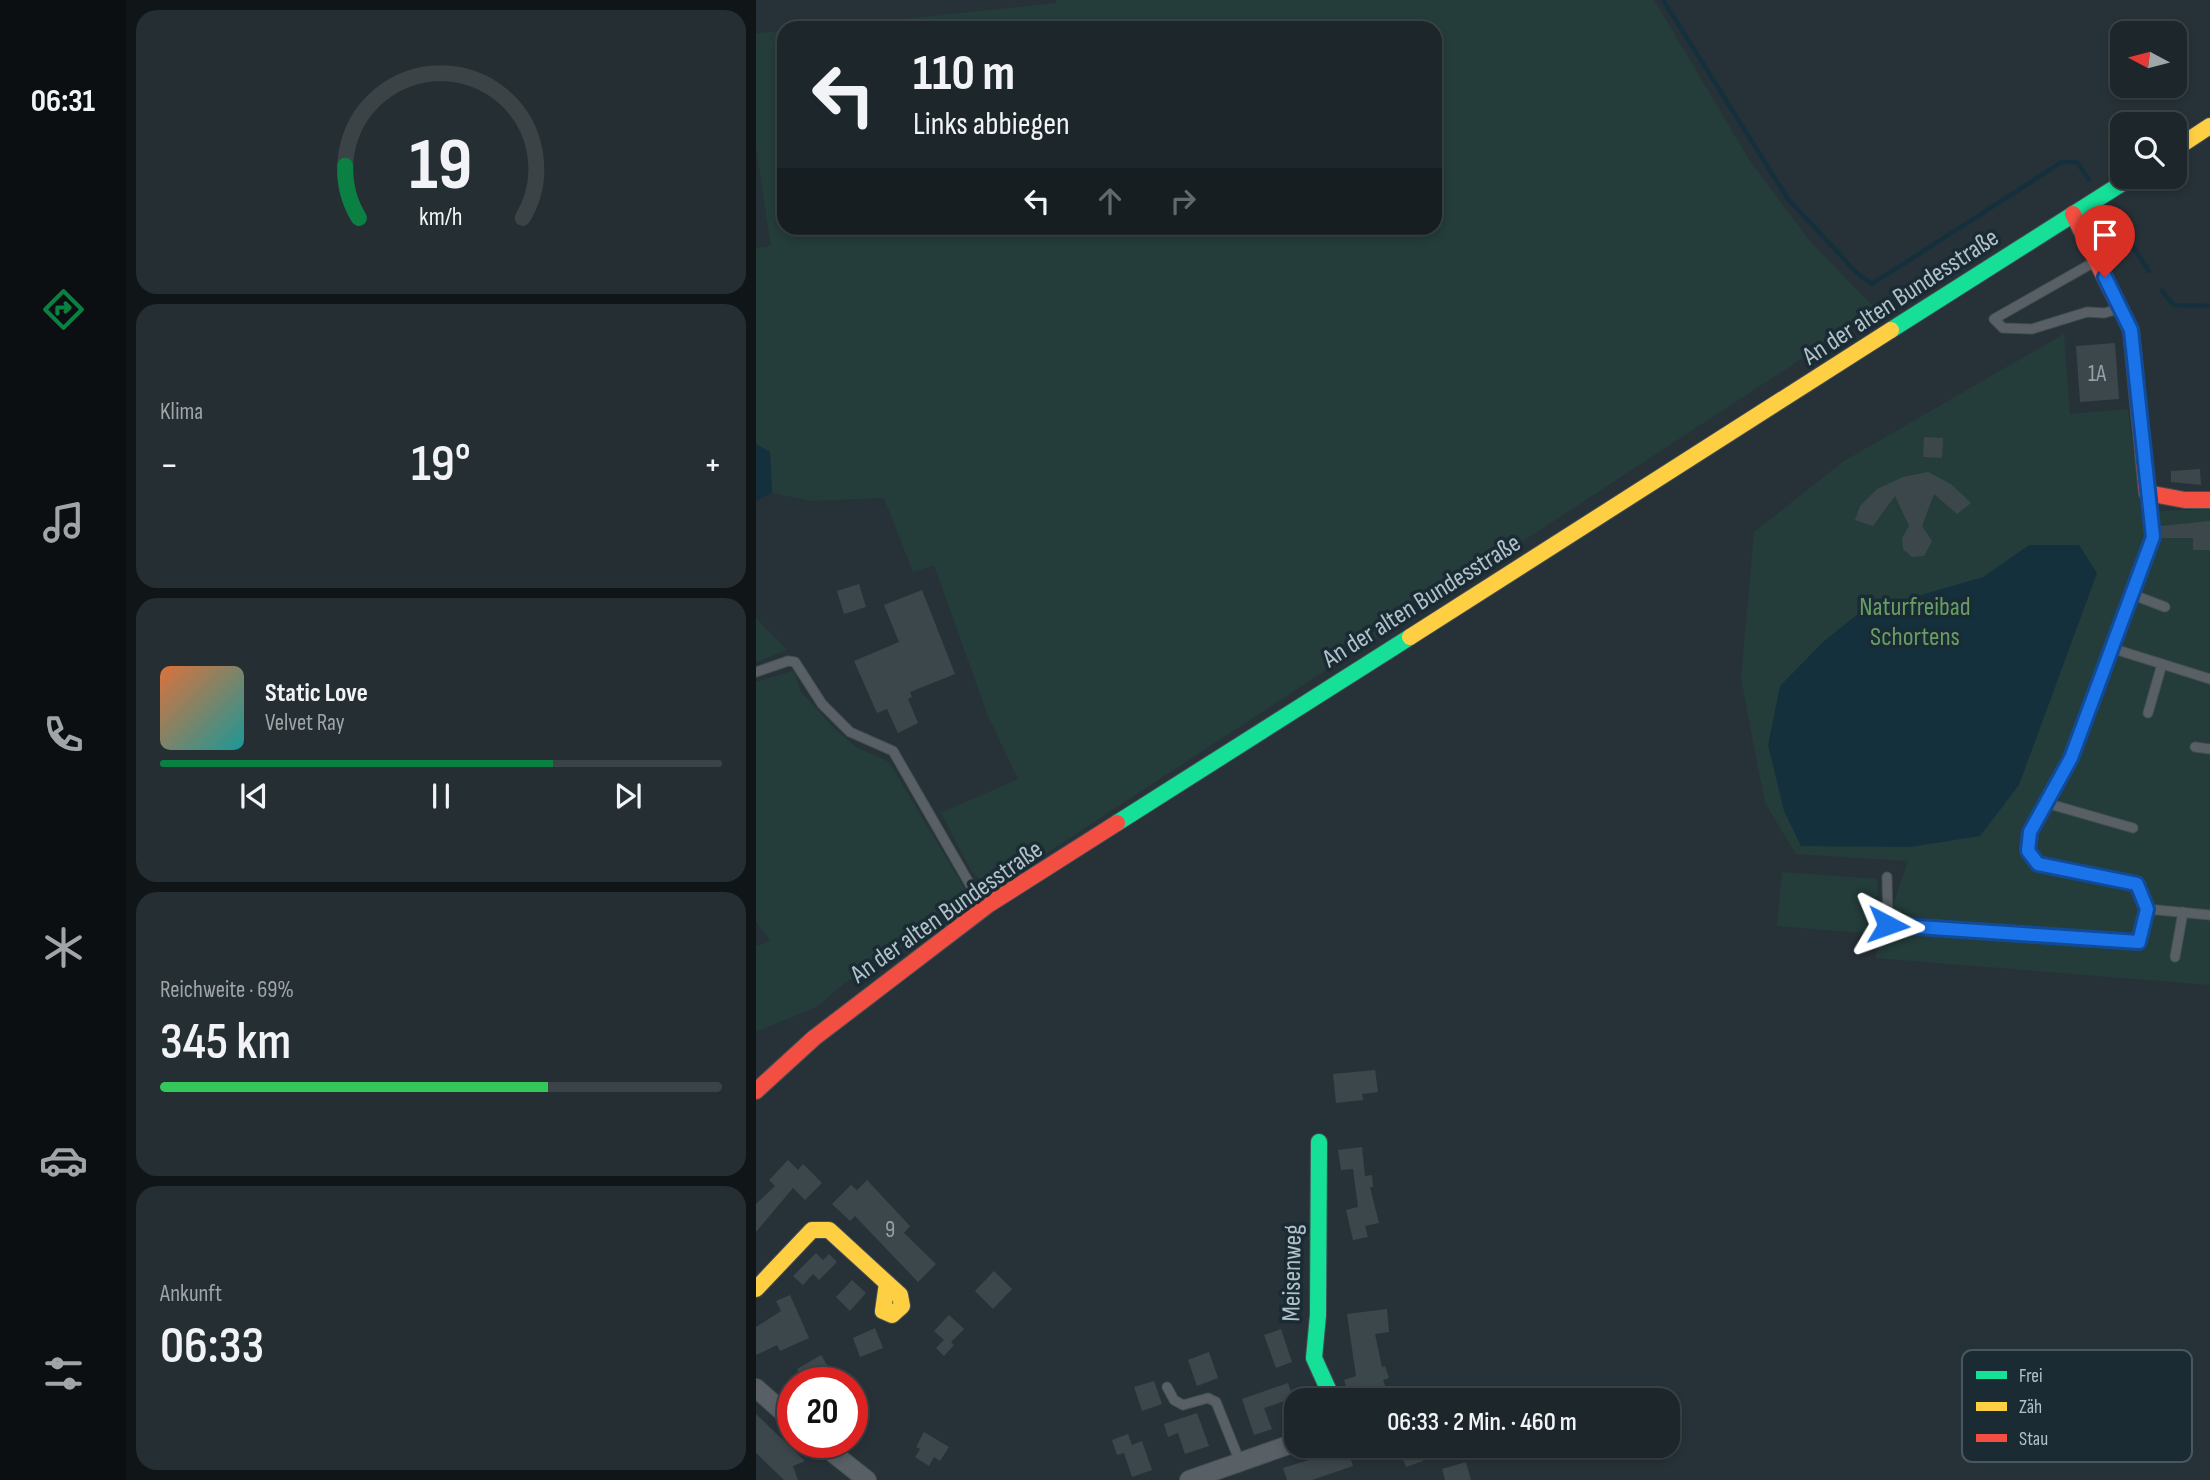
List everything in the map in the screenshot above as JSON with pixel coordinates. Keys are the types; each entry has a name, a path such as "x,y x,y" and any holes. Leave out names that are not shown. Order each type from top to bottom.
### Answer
{"street":[{"path":"2187,141 2210,126"},
{"name":"An der alten Bundesstraße","path":"756,1091 824,1030 984,909 2113,189"},
{"path":"2073,214 2131,330 2147,493 2185,500 2210,500"},
{"name":"Meisenweg","path":"1319,1142 1318,1315 1314,1358 1328,1388"},
{"path":"756,1289 812,1230 830,1230 887,1283"},
{"path":"756,1388 777,1407"},
{"path":"1189,1480 1284,1447"},
{"path":"839,1458 867,1480"}],"lane":[{"path":"2097,260 1994,319 2003,328 2032,328 2087,312 2104,313 2120,308"},
{"path":"1887,877 1888,925 2139,942 2147,909 2137,884 2038,864 2028,851 2030,832 2071,758 2153,537 2147,493"},
{"path":"2131,594 2165,607"},
{"path":"2111,648 2210,679"},
{"path":"756,672 788,661 795,662 822,704 850,732 893,751 984,909"},
{"path":"2148,713 2162,664"},
{"path":"2195,747 2210,749"},
{"path":"2046,803 2133,828"},
{"path":"2147,909 2210,915"},
{"path":"2175,957 2183,912"},
{"path":"1167,1387 1174,1400 1183,1405 1208,1398 1216,1402 1240,1462"}],"green space":[{"path":"1056,0 1654,0 1750,161 1809,240 1876,310 990,890 972,872 941,813 1018,779 988,716 934,565 913,572 884,498 811,501 772,493 770,452 756,444 756,248 771,246 756,148 756,33 777,32 777,235 1442,235 1442,21 886,21 1057,3"},
{"name":"Naturfreibad Schortens","path":"2064,334 2070,414 2128,409 2141,512 2210,509 2210,985 1875,958 1908,861 1796,854 1765,803 1741,679 1754,532 1844,461"},
{"path":"756,618 787,650 756,662"},
{"path":"795,670 800,691 834,728 856,747 889,762 966,891 967,906 847,981 818,1006 756,1032 756,946 770,941 756,922 756,682"},
{"path":"1782,872 1878,879 1874,934 1777,926"}],"water":[{"path":"756,444 770,452 772,493 756,501"},
{"path":"2029,545 2079,545 2097,573 2019,785 1980,836 1910,847 1801,846 1784,811 1768,745 1780,686 1823,642 1859,613 1983,577"}],"building":[{"path":"2115,343 2119,399 2080,402 2076,346"},
{"path":"1924,437 1943,438 1942,458 1923,457"},
{"path":"2200,469 2201,485 2171,482 2171,471"},
{"path":"1928,472 1951,484 1971,503 1957,514 1934,494 1922,526 1932,541 1924,556 1912,557 1903,549 1902,538 1909,526 1895,496 1873,526 1855,520 1860,506 1877,489 1903,477"},
{"path":"2210,521 2210,550 2193,550 2193,538 2161,538 2160,526"},
{"path":"859,584 866,607 844,614 837,591"},
{"path":"922,590 955,674 910,692 912,697 908,699 918,723 898,733 887,709 877,713 854,661 899,642 884,605"},
{"path":"1375,1070 1378,1092 1362,1094 1363,1100 1336,1103 1333,1074"},
{"path":"1362,1147 1365,1176 1372,1175 1373,1187 1370,1187 1379,1223 1365,1226 1368,1237 1353,1240 1346,1210 1358,1207 1353,1169 1341,1170 1338,1150"},
{"path":"788,1160 798,1170 803,1164 822,1183 805,1200 793,1188 756,1232 756,1204 775,1186 769,1180"},
{"path":"867,1180 910,1226 904,1233 936,1264 918,1282 855,1216 850,1221 832,1204 851,1185 857,1190"},
{"path":"816,1253 823,1260 829,1254 837,1262 819,1280 813,1274 803,1285 793,1276"},
{"path":"994,1271 1012,1289 993,1309 975,1291"},
{"path":"852,1280 866,1293 850,1311 836,1297"},
{"path":"790,1295 809,1338 780,1351 777,1345 756,1355 756,1327 781,1311 776,1301"},
{"path":"1387,1309 1389,1332 1375,1334 1382,1367 1385,1366 1389,1378 1383,1380 1386,1388 1347,1388 1344,1380 1356,1376 1347,1314"},
{"path":"949,1315 964,1329 951,1342 954,1345 944,1356 936,1348 944,1340 934,1331"},
{"path":"875,1328 883,1348 860,1357 853,1338"},
{"path":"1281,1329 1292,1362 1276,1368 1264,1335"},
{"path":"1209,1352 1218,1378 1197,1386 1188,1360"},
{"path":"821,1355 828,1367 800,1367"},
{"path":"1154,1381 1162,1404 1142,1411 1134,1387"},
{"path":"1288,1383 1290,1388 1284,1388 1284,1401 1264,1408 1272,1429 1254,1435 1242,1399"},
{"path":"1197,1413 1209,1446 1185,1454 1178,1433 1168,1437 1164,1424"},
{"path":"756,1414 777,1434 777,1458 802,1458 805,1461 793,1466 798,1480 784,1480 756,1453"},
{"path":"924,1432 949,1447 940,1461 934,1457 929,1466 915,1457 920,1449 916,1447"},
{"path":"1128,1434 1132,1445 1142,1441 1152,1470 1132,1477 1124,1453 1117,1455 1112,1440"},
{"path":"1315,1458 1350,1458 1353,1466 1312,1480 1287,1480 1283,1468"},
{"path":"1403,1458 1422,1458 1423,1461 1406,1467"},
{"path":"1466,1462 1471,1480 1445,1480 1442,1469"}],"waterway":[{"path":"1663,0 1788,199 1858,274 1872,284 2062,162 2077,162 2089,180"},
{"path":"2113,217 2149,271"},
{"path":"2162,291 2174,305 2210,306"}],"traffic: fast":[{"path":"1891,330 2113,189"},
{"path":"1117,823 1410,637"},
{"path":"1319,1142 1318,1315 1314,1358 1328,1388"}],"traffic: slow":[{"path":"2187,141 2210,126"},
{"path":"1410,637 1891,330"},
{"path":"756,1289 812,1230 829,1230 900,1295 902,1306 892,1315 883,1311 887,1283"}],"traffic: jam":[{"path":"2073,214 2131,330 2147,493 2185,500 2210,500"},
{"path":"756,1091 814,1038 988,905 1117,823"}],"route":[{"path":"1888,925 2139,942 2147,909 2137,884 2038,864 2028,851 2030,832 2071,758 2153,537 2131,330 2105,277"}]}
